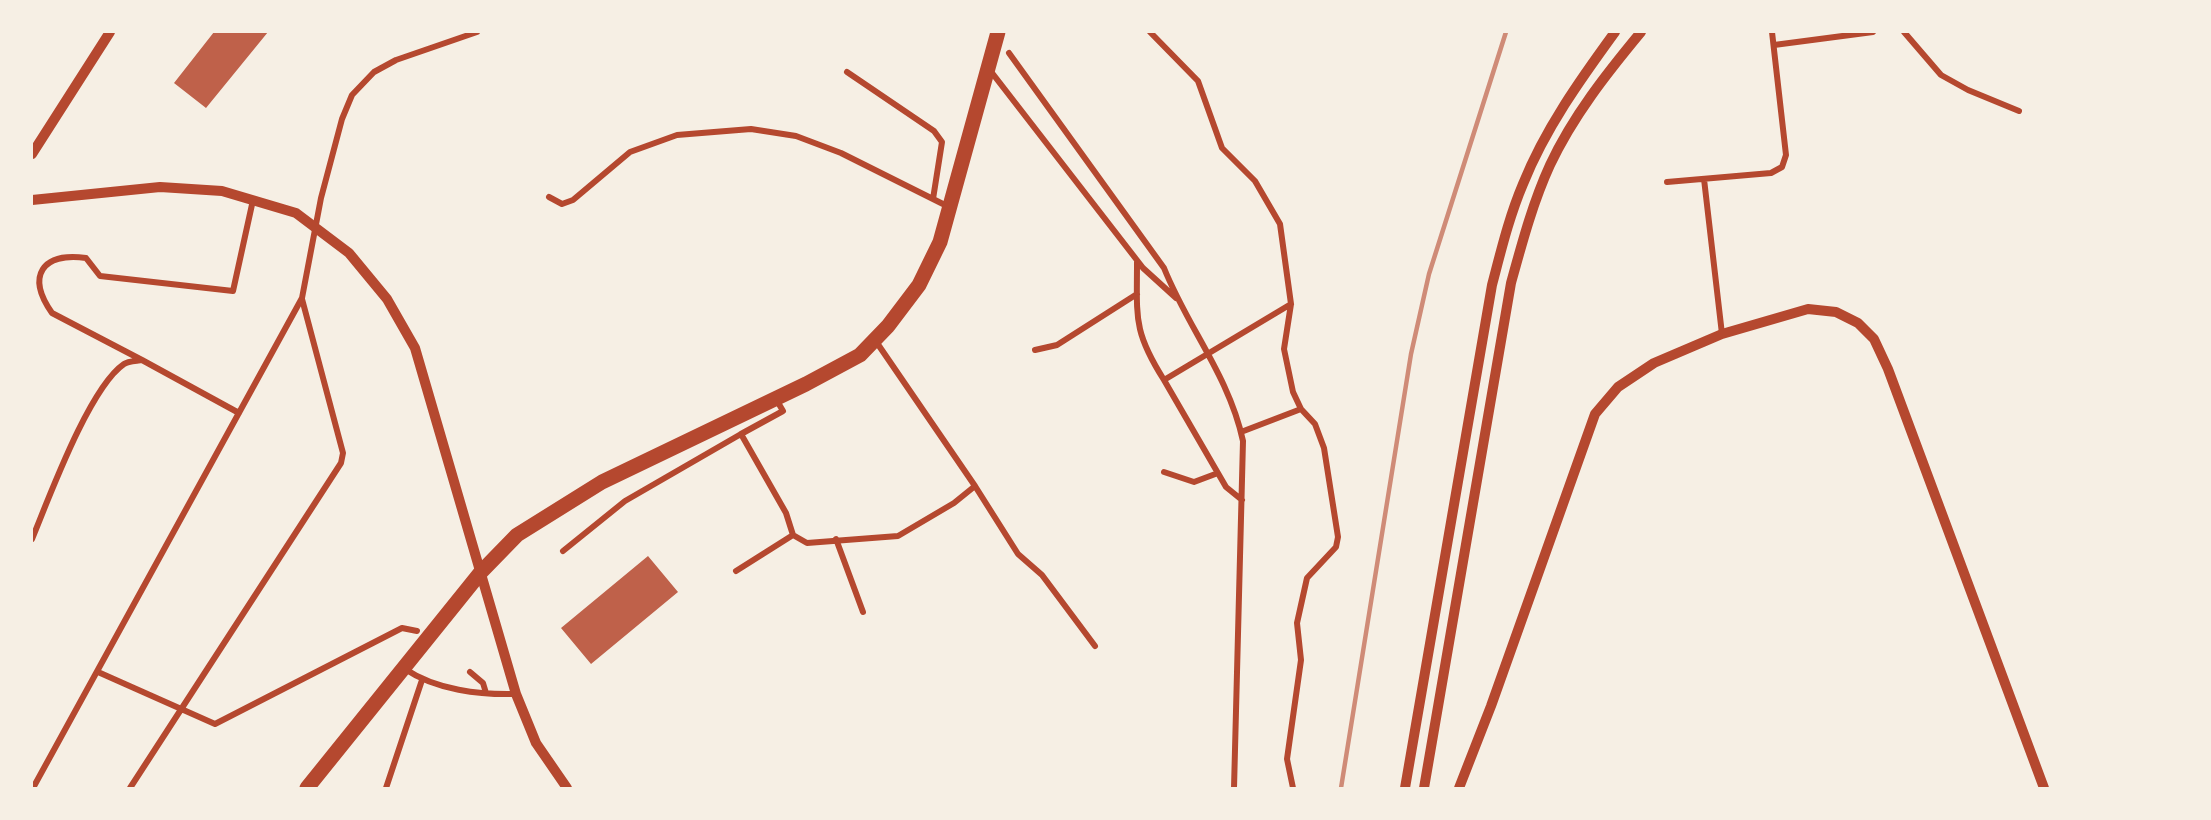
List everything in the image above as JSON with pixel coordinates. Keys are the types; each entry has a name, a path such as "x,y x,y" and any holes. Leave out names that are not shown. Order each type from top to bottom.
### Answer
{"highway":[{"path":"307,789 481,572 517,535 602,482 776,399 860,355 874,340 919,285 940,242 998,32"}],"street":[{"path":"32,154 110,32"},
{"path":"33,789 302,298 321,198 342,119 352,95 374,72 396,60 477,32"},
{"path":"1150,32 1198,81 1222,148 1254,181 1280,224 1291,304 1284,349 1293,392 1301,409 1315,424 1323,448 1338,537 1336,546 1307,578 1297,623 1301,660 1287,759 1293,789"},
{"path":"1405,789 1492,285 1523,184 1551,127 1615,32"},
{"path":"1424,789 1511,283 1526,228 1550,166 1571,126 1611,67 1641,32"},
{"path":"1667,182 1771,173 1782,167 1786,155 1772,32"},
{"path":"1774,45 1873,32"},
{"path":"1904,32 1941,75 1968,90 2019,111"},
{"path":"1009,53 1164,268 1176,298 1208,353 1236,409 1241,432 1242,500 1234,789"},
{"path":"988,69 1137,261 1156,282 1176,298"},
{"path":"847,72 934,131 942,142 933,199"},
{"path":"549,197 562,204 573,200 630,152 677,135 751,129 796,135 841,153 950,207"},
{"path":"1704,179 1722,334"},
{"path":"32,200 160,187 222,190 296,213 349,253 387,298 415,348 516,694 536,742 567,789"},
{"path":"239,413 52,313 43,300 40,273 45,264 55,258 86,258 100,276 233,291 252,200"},
{"path":"1137,261 1137,322 1145,349 1226,487 1242,500"},
{"path":"1035,350 1057,345 1137,294"},
{"path":"130,789 341,463 343,453 302,298"},
{"path":"1164,380 1291,304"},
{"path":"1459,789 1595,414 1618,387 1654,363 1722,334 1808,309 1836,312 1858,322 1874,339 1888,369 2044,789"},
{"path":"874,340 975,486 1018,554 1042,575 1095,646"},
{"path":"32,539 75,435 107,383 124,364 142,360"},
{"path":"1478,368 1498,368"},
{"path":"563,551 625,501 783,411 776,399"},
{"path":"1241,432 1301,409"},
{"path":"741,434 786,513 793,535 807,543 898,536 954,503 975,486"},
{"path":"1164,472 1194,482 1218,473"},
{"path":"736,571 793,535"},
{"path":"836,539 863,612"},
{"path":"98,672 215,724 402,628 417,631"},
{"path":"404,669 422,680 486,693 516,694"},
{"path":"470,672 483,683 486,693"},
{"path":"386,789 422,680"}],"building":[{"path":"214,32 268,32 206,108 174,83"},
{"path":"648,556 678,592 591,664 561,628"}],"railway":[{"path":"1341,788 1411,354 1429,274 1506,32"}]}
